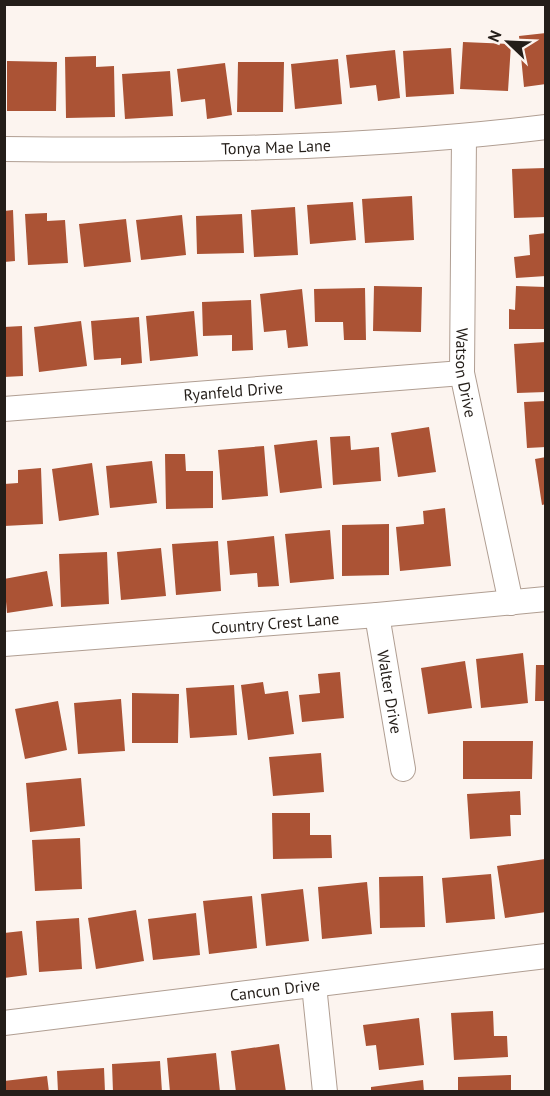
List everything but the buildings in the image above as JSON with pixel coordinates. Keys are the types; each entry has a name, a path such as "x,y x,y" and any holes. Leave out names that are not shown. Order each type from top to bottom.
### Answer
{"street":[{"name":"Tonya Mae Lane","path":"4,148 236,149 464,137 546,127"},
{"name":"Watson Drive","path":"464,137 462,373 511,603"},
{"name":"Ryanfeld Drive","path":"4,409 462,373"},
{"name":"Country Crest Lane","path":"4,644 377,615 546,599"},
{"name":"Walter Drive","path":"377,615 403,769"},
{"name":"Cancun Drive","path":"4,1023 546,956"},
{"path":"314,985 325,1092"}]}
